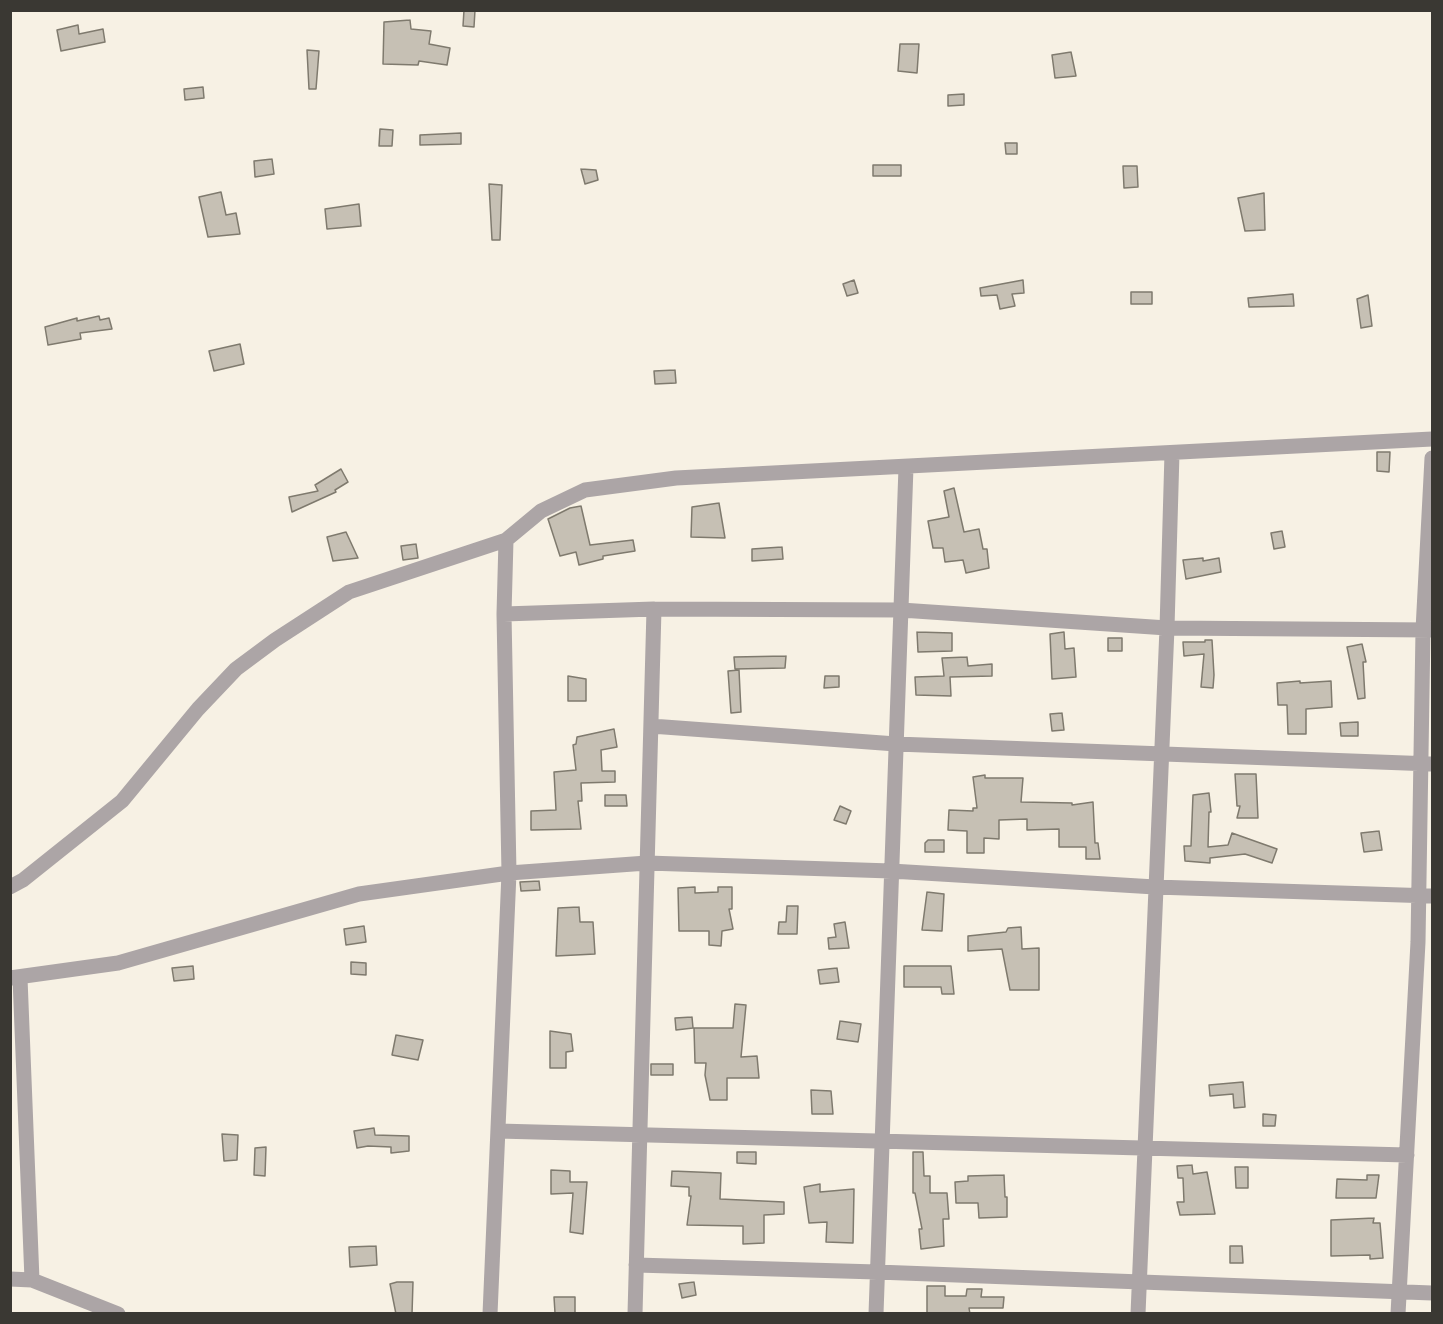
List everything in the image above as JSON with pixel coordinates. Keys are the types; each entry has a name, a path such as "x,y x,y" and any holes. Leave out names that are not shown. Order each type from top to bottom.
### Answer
{"street":[{"path":"10,887 23,880 122,801 198,709 236,669 275,640 349,592 506,540 541,511 585,490 676,478 1432,439"},
{"path":"1138,1314 1167,628 1172,453"},
{"path":"1398,1314 1426,896 1432,458"},
{"path":"876,1314 906,467"},
{"path":"490,1314 509,873 504,614 506,540"},
{"path":"504,614 654,609 901,610 1167,628 1428,630"},
{"path":"635,1314 654,609"},
{"path":"651,726 896,744 1427,764"},
{"path":"32,1280 15,978 118,963 359,894 509,873 647,863 891,871 1155,887 1426,896"},
{"path":"498,1131 1407,1155"},
{"path":"636,1265 1432,1293"},
{"path":"10,1279 32,1280 118,1314"}],"building":[{"path":"464,10 475,10 474,27 463,26"},
{"path":"410,20 411,29 431,31 429,44 450,48 447,65 419,61 418,65 383,64 384,22"},
{"path":"78,25 79,34 103,29 105,42 61,51 57,30"},
{"path":"900,44 919,44 917,73 898,71"},
{"path":"307,50 319,51 316,89 309,89"},
{"path":"1071,52 1076,76 1055,78 1052,55"},
{"path":"203,87 204,98 185,100 184,89"},
{"path":"964,94 964,105 948,106 948,95"},
{"path":"380,129 393,130 392,146 379,146"},
{"path":"461,133 461,144 420,145 420,135"},
{"path":"1005,143 1017,143 1017,154 1006,154"},
{"path":"272,159 274,174 255,177 254,161"},
{"path":"873,165 901,165 901,176 873,176"},
{"path":"1123,166 1137,166 1138,187 1124,188"},
{"path":"581,169 596,170 598,180 585,184"},
{"path":"489,184 502,185 500,240 492,240"},
{"path":"221,192 226,215 236,213 240,234 208,237 199,197"},
{"path":"1264,193 1265,230 1245,231 1238,198"},
{"path":"359,204 361,226 327,229 325,209"},
{"path":"854,280 858,293 847,296 843,284"},
{"path":"1023,280 1024,293 1012,294 1015,306 1000,309 997,295 981,296 980,288"},
{"path":"1131,292 1152,292 1152,304 1131,304"},
{"path":"1293,294 1294,306 1249,307 1248,298"},
{"path":"1368,295 1372,326 1361,328 1357,299"},
{"path":"99,316 100,320 109,318 112,329 80,333 81,339 48,345 45,327 77,318 77,321"},
{"path":"240,344 244,364 214,371 209,351"},
{"path":"675,370 676,383 655,384 654,371"},
{"path":"1377,452 1390,452 1389,472 1377,471"},
{"path":"341,469 348,482 335,490 336,492 292,512 289,497 318,491 315,485"},
{"path":"954,488 964,532 979,529 983,549 987,549 989,568 966,573 963,560 945,562 943,548 933,548 928,521 949,517 944,491"},
{"path":"719,503 725,538 691,537 692,507"},
{"path":"581,506 590,545 633,540 635,551 603,556 603,559 579,565 576,552 560,556 548,519 570,508"},
{"path":"1282,531 1285,547 1274,549 1271,533"},
{"path":"346,532 358,558 333,561 327,537"},
{"path":"416,544 418,558 403,560 401,546"},
{"path":"782,547 783,559 752,561 752,549"},
{"path":"1203,558 1203,561 1219,558 1221,572 1186,579 1183,560"},
{"path":"917,632 952,633 952,651 918,652"},
{"path":"1064,632 1065,649 1074,648 1076,677 1052,679 1050,634"},
{"path":"1108,638 1122,638 1122,651 1108,651"},
{"path":"1205,640 1212,640 1213,688 1201,687 1204,654 1184,656 1183,642 1205,642"},
{"path":"1362,644 1366,662 1363,662 1365,698 1358,699 1347,647"},
{"path":"786,656 785,668 735,669 734,657"},
{"path":"967,657 968,666 992,664 992,676 950,677 951,696 916,695 915,677 944,676 942,658"},
{"path":"739,670 741,712 731,713 728,671"},
{"path":"568,676 586,679 586,701 568,701"},
{"path":"825,676 839,676 839,687 824,688"},
{"path":"1300,681 1300,683 1331,681 1332,707 1306,709 1306,734 1288,734 1287,705 1278,705 1277,683"},
{"path":"1062,713 1064,730 1052,731 1050,714"},
{"path":"1358,722 1358,736 1341,736 1340,723"},
{"path":"614,729 617,747 601,750 602,771 615,771 615,782 581,783 582,801 578,801 581,829 531,830 531,811 556,810 554,772 576,770 573,745 576,744 577,737"},
{"path":"1235,774 1256,774 1258,818 1237,818 1240,806 1237,806"},
{"path":"985,775 985,778 1023,778 1021,802 1072,803 1072,805 1093,802 1095,843 1098,843 1100,859 1086,859 1086,847 1059,847 1059,829 1027,830 1027,819 999,820 999,839 984,838 984,853 967,853 967,831 948,830 949,810 973,811 973,808 977,808 973,777"},
{"path":"1209,793 1211,812 1209,812 1208,847 1228,845 1232,833 1277,849 1272,863 1245,854 1210,858 1210,863 1185,861 1184,846 1191,846 1193,795"},
{"path":"605,795 626,795 627,806 605,806"},
{"path":"840,806 851,811 846,824 834,820"},
{"path":"1379,831 1382,850 1364,852 1361,833"},
{"path":"928,840 944,840 944,852 925,852 925,843"},
{"path":"539,881 540,890 521,891 520,882"},
{"path":"695,887 695,893 718,892 718,887 732,887 732,909 729,909 733,929 722,931 721,946 709,945 709,931 679,931 678,888"},
{"path":"927,892 944,894 942,931 922,930"},
{"path":"787,906 798,906 797,934 778,934 779,922 786,922"},
{"path":"579,907 580,922 593,922 595,954 556,956 558,908"},
{"path":"845,922 849,948 829,949 828,938 836,937 834,924"},
{"path":"364,926 366,942 346,945 344,929"},
{"path":"1021,927 1022,949 1039,948 1039,990 1010,990 1002,949 968,951 968,936 1006,932 1008,928"},
{"path":"351,962 366,963 366,975 351,974"},
{"path":"193,966 194,979 174,981 172,968"},
{"path":"904,966 951,966 954,994 942,994 941,987 904,987"},
{"path":"837,968 839,982 820,984 818,970"},
{"path":"735,1004 746,1005 741,1057 757,1056 759,1078 727,1078 727,1100 710,1100 705,1075 706,1063 695,1063 694,1028 733,1028"},
{"path":"692,1017 693,1028 676,1030 675,1018"},
{"path":"840,1021 861,1024 858,1042 837,1039"},
{"path":"550,1031 571,1034 573,1051 566,1052 566,1068 550,1068"},
{"path":"396,1035 423,1040 418,1060 392,1055"},
{"path":"651,1064 673,1064 673,1075 651,1075"},
{"path":"1243,1082 1245,1107 1234,1108 1233,1094 1210,1096 1209,1085"},
{"path":"811,1090 831,1091 833,1114 812,1114"},
{"path":"1263,1114 1276,1115 1275,1126 1263,1126"},
{"path":"374,1128 375,1135 409,1136 409,1151 391,1153 391,1147 357,1148 354,1131"},
{"path":"222,1134 238,1135 237,1160 224,1161"},
{"path":"266,1147 265,1176 254,1175 255,1148"},
{"path":"737,1152 756,1152 756,1164 737,1163"},
{"path":"913,1152 923,1152 924,1176 930,1176 930,1193 947,1193 949,1219 943,1219 944,1246 921,1249 919,1229 922,1229 915,1193 913,1193"},
{"path":"1192,1165 1193,1174 1207,1172 1215,1214 1180,1215 1177,1202 1184,1202 1183,1178 1178,1178 1177,1166"},
{"path":"1235,1167 1248,1167 1248,1188 1236,1188"},
{"path":"551,1170 570,1171 570,1182 587,1182 583,1234 570,1232 573,1193 551,1194"},
{"path":"672,1171 721,1173 720,1199 784,1202 784,1214 764,1215 764,1243 743,1244 743,1226 687,1225 691,1196 689,1196 689,1187 671,1186"},
{"path":"1004,1175 1007,1217 979,1218 978,1203 956,1203 955,1182 968,1181 968,1176"},
{"path":"1367,1175 1379,1175 1376,1198 1336,1198 1337,1179 1367,1180"},
{"path":"820,1184 820,1192 854,1189 853,1243 826,1242 827,1222 809,1223 804,1187"},
{"path":"1374,1218 1373,1223 1380,1223 1383,1258 1370,1259 1370,1255 1331,1256 1331,1220"},
{"path":"376,1246 377,1265 350,1267 349,1247"},
{"path":"1230,1246 1242,1246 1243,1263 1230,1263"},
{"path":"413,1282 412,1314 396,1314 390,1284"},
{"path":"694,1282 696,1295 682,1298 679,1284"},
{"path":"927,1286 945,1286 945,1296 966,1296 967,1289 982,1289 981,1297 1004,1297 1003,1308 969,1308 970,1314 927,1314"},
{"path":"554,1297 575,1297 575,1313 555,1313"}]}
